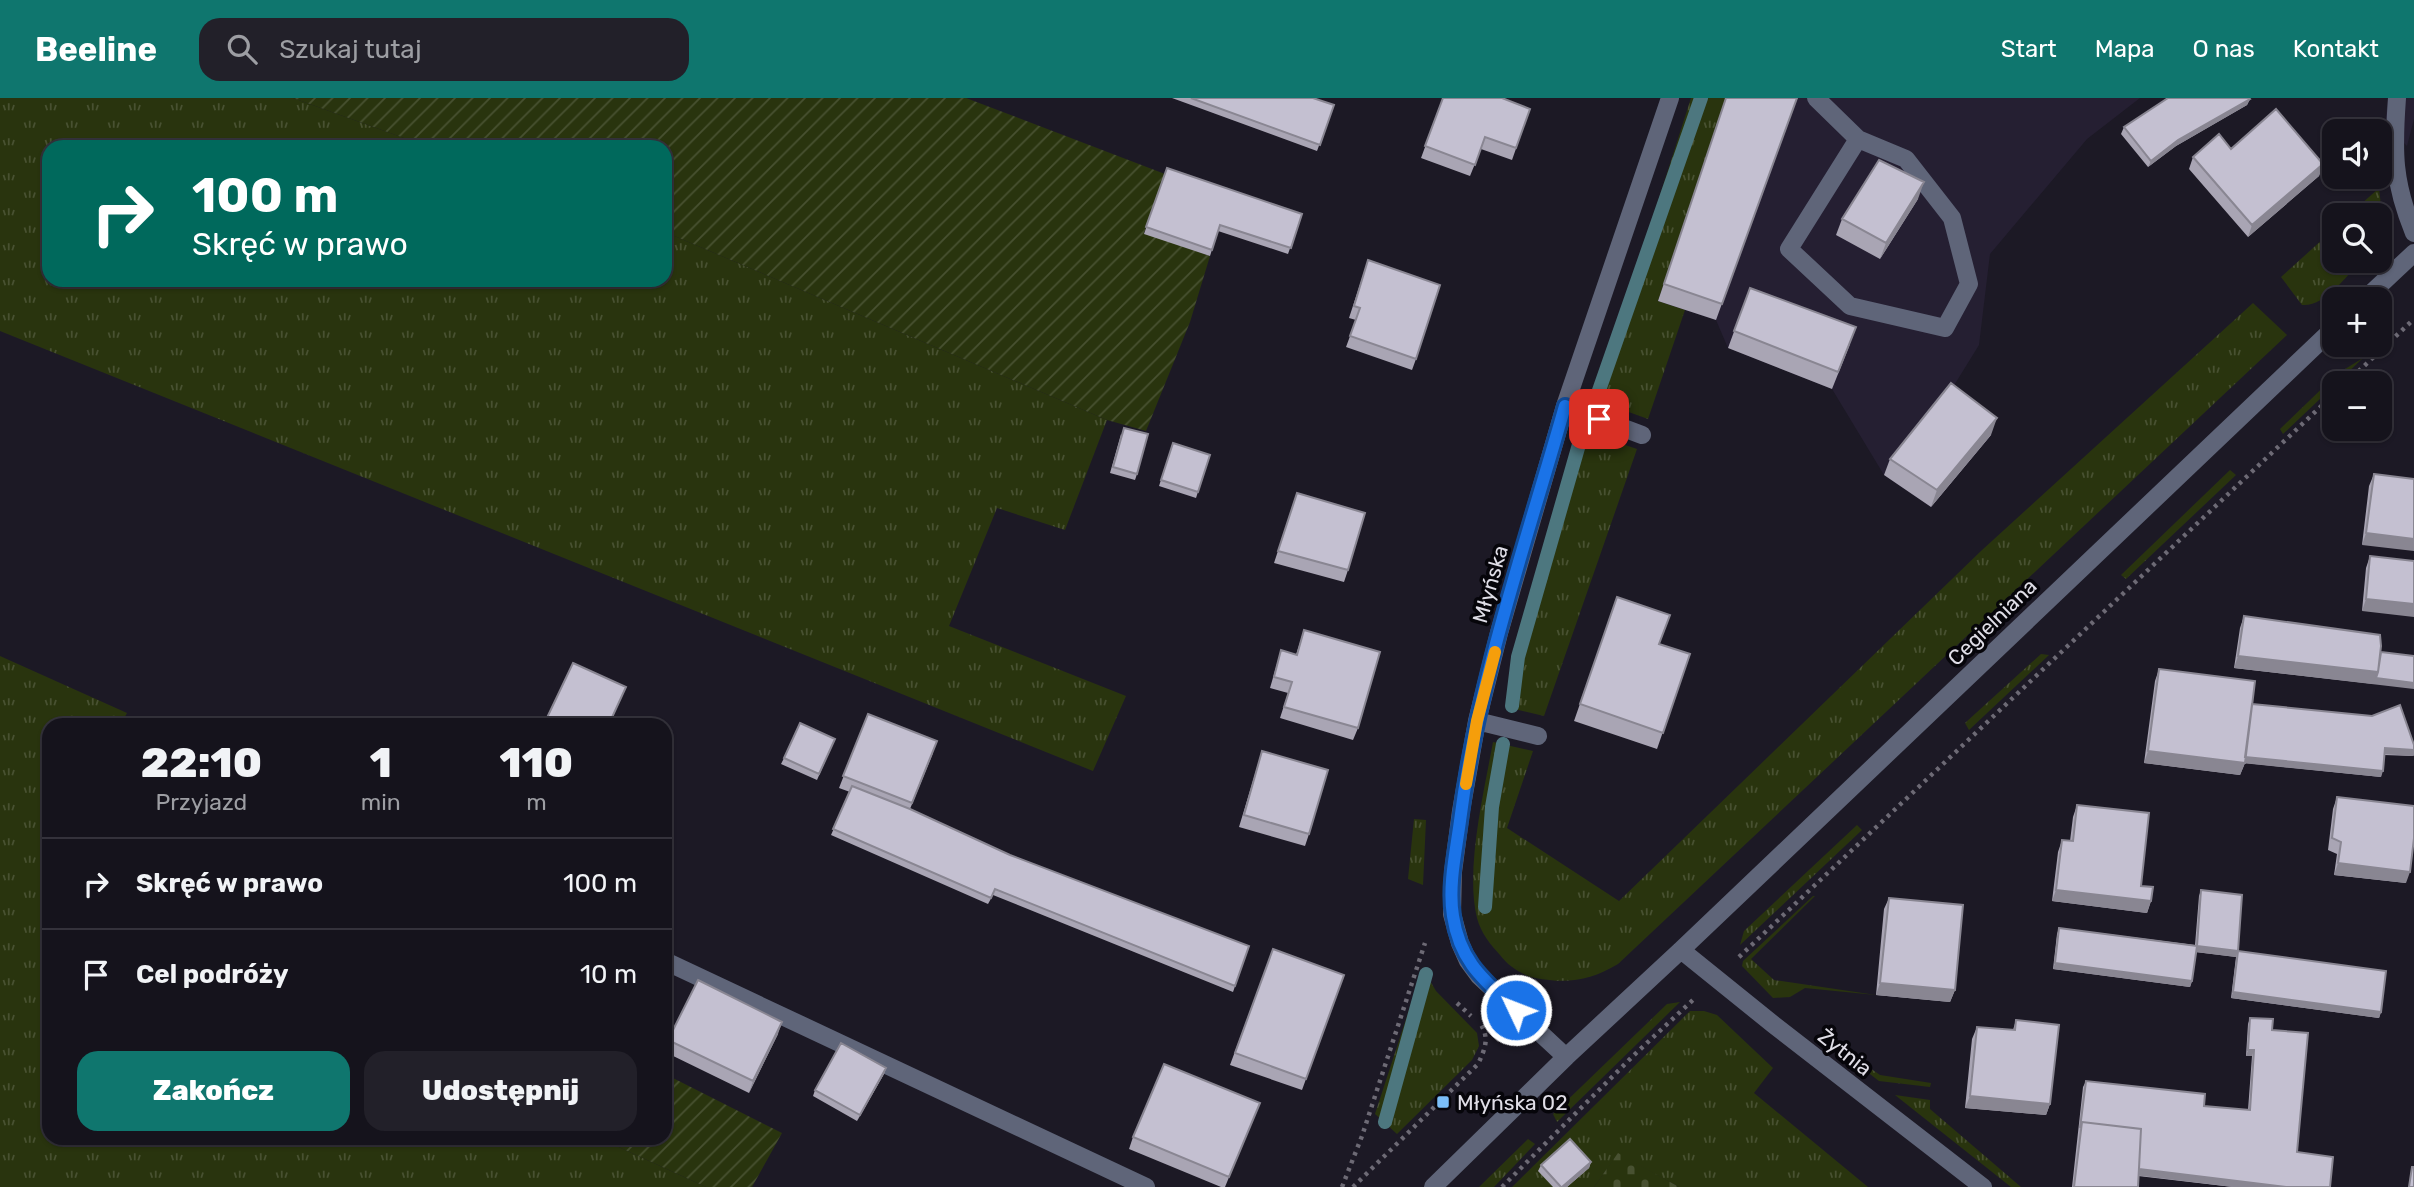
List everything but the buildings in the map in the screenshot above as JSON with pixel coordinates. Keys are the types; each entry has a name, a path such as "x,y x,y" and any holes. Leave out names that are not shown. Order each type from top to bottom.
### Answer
{"street":[{"name":"Młyńska","path":"1566,1057 1479,976 1468,961 1452,914 1454,872 1461,811 1477,721 1499,633 1565,406 1670,98"},
{"path":"1816,98 1858,139 1906,159 1952,218 1969,284 1945,328 1850,306 1789,249 1858,139"},
{"path":"2397,98 2394,163 2401,197 2414,233"},
{"path":"2378,287 2414,253"},
{"name":"Cegielniana","path":"1433,1187 1566,1057 2322,339"},
{"path":"1565,406 1642,435"},
{"path":"1477,721 1538,736"},
{"name":"Żytnia","path":"1681,950 1983,1187"},
{"path":"672,964 1146,1187"}],"path":[{"path":"2359,371 2414,319"},
{"path":"1502,1187 1633,1056 2322,405"},
{"path":"1425,944 1427,952"},
{"path":"1353,1187 1478,1064 1487,1041 1485,1031 1479,1022 1455,1001"}],"shaded area":[{"path":"1726,98 2140,98 2087,139 1990,254 1979,345 1945,400 1991,435 1931,507 1884,475 1832,389 1728,348 1716,320 1658,301"},
{"path":"2388,98 2414,98 2414,119 2407,146 2392,131 2392,119 2386,119"}],"green space":[{"path":"0,98 293,98 410,140 42,140 42,287 672,287 672,235 1107,420 1065,530 997,508 949,626 1126,696 1093,771 0,331"},
{"path":"293,98 966,98 1165,174 1144,233 1210,256 1190,322 1146,431 1107,420 672,235 672,140 410,140"},
{"path":"1691,98 1727,98 1658,301 1685,310 1648,419 1590,398"},
{"path":"2378,189 2379,189 2381,203 2362,203"},
{"path":"2322,240 2322,273 2350,273 2337,287 2322,287 2322,299 2302,305 2281,277"},
{"path":"2253,303 2287,335 1618,964 1578,980 1558,981 1525,975 1503,959 1481,929 1477,918 1473,877 1477,830 1493,742 1533,751 1507,828 1619,901 1981,551"},
{"path":"2363,358 2349,371 2342,371"},
{"path":"2322,388 2322,397 2283,434 2280,429"},
{"path":"1578,429 1637,449 1544,716 1506,707 1512,664"},
{"path":"2230,470 2236,475 2126,579 2121,575"},
{"path":"2041,654 2049,655 1969,730 1965,723"},
{"path":"0,656 127,713 124,718 42,718 42,1145 614,1145 706,1187 0,1187"},
{"path":"1414,819 1426,820 1423,885 1408,879"},
{"path":"1857,825 1862,830 1740,945 1744,931"},
{"path":"1813,896 1751,959 1774,980 1876,995 1805,988 1790,997 1773,998 1742,966 1743,961"},
{"path":"1421,973 1426,974 1436,991 1477,1033 1479,1046 1472,1060 1397,1134 1375,1114"},
{"path":"1680,1002 1557,1122 1553,1114 1667,1004"},
{"path":"1690,1011 1717,1015 1773,1068 1754,1093 1868,1187 1679,1187 1618,1154 1594,1187 1512,1187"},
{"path":"1841,1048 1880,1075 1931,1083 1930,1087 1879,1081 1840,1051"},
{"path":"672,1078 782,1133 752,1187 706,1187 614,1145 672,1145"},
{"path":"1895,1095 1930,1100 1930,1109 2021,1187 2011,1187"},
{"path":"1528,1139 1535,1144 1494,1187 1479,1187"},
{"path":"1618,1153 1679,1187 1594,1187"}],"waterway":[{"path":"1596,399 1701,98"},
{"path":"1512,706 1518,657 1582,434"},
{"path":"1485,907 1492,807 1503,744"},
{"path":"1385,1122 1426,974"}],"slow traffic":[{"path":"1466,784 1477,721 1495,652"}],"place":[{"name":"Młyńska 02","path":"1443,1102"}],"route":[{"path":"1516,1010 1479,976 1460,943 1452,914 1461,811 1477,721 1499,633 1565,406 1599,419"}]}
